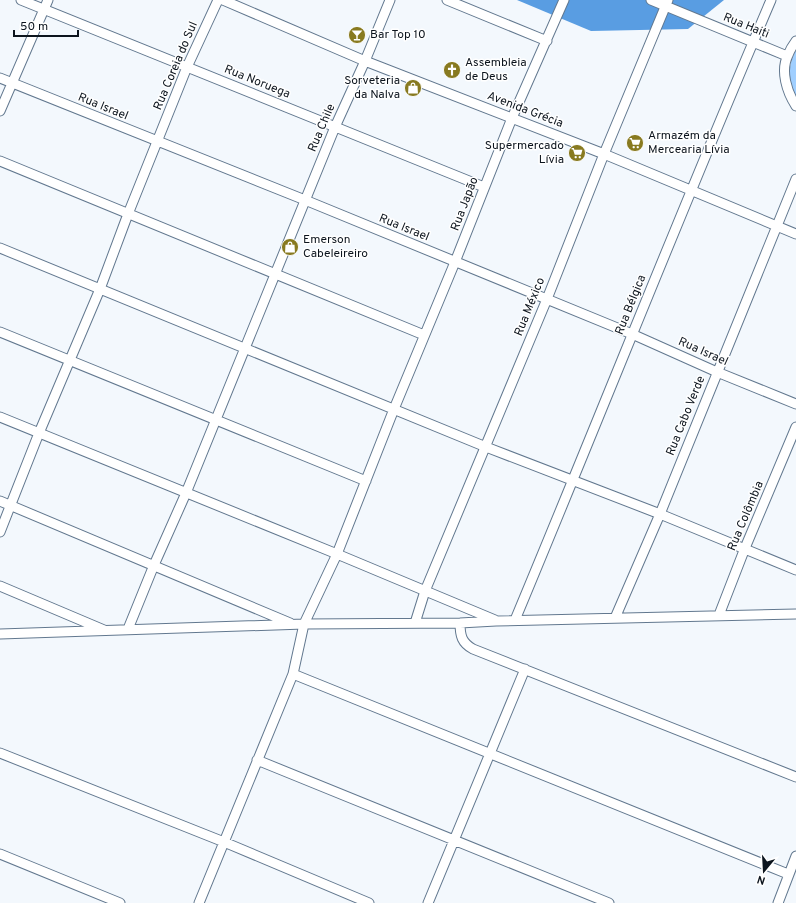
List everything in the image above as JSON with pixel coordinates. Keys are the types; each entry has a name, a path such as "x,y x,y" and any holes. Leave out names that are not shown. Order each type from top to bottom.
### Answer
{"street":[{"name":"Rua Noruega","path":"21,0 484,187"},
{"path":"0,111 48,0"},
{"name":"Rua Coreia do Sul","path":"0,532 39,433 100,289 128,214 187,67 218,0"},
{"name":"Avenida Grécia","path":"222,0 365,61 604,154 796,234"},
{"name":"Rua Chile","path":"128,629 186,492 335,127 365,61 390,0"},
{"path":"446,0 547,41"},
{"name":"Rua Japão","path":"199,903 293,674 304,624 337,554 424,335 456,262 512,118 564,0"},
{"name":"Rua Haiti","path":"651,0 667,3 787,56"},
{"name":"Rua Bélgica","path":"515,620 573,481 690,191 771,0"},
{"name":"Rua México","path":"415,623 425,591 547,299 604,154 667,3"},
{"path":"796,41 787,56 785,66 786,82 790,97 796,106"},
{"name":"Rua Israel","path":"0,78 547,299 632,334 717,372 796,404"},
{"path":"0,161 424,335"},
{"name":"Rua Cabo Verde","path":"615,618 660,514 796,179"},
{"path":"0,248 394,409 745,548 796,570"},
{"path":"0,332 366,481"},
{"path":"0,417 496,620"},
{"name":"Rua Colômbia","path":"719,615 745,548 796,427"},
{"path":"0,501 294,625"},
{"path":"0,586 107,631"},
{"path":"0,634 304,624 460,623 496,620 796,614"},
{"path":"460,623 462,639 466,645 473,649 796,777"},
{"path":"428,903 525,669"},
{"path":"293,674 788,874"},
{"path":"0,753 224,842 369,903"},
{"path":"257,760 609,903"},
{"path":"0,854 120,903"},
{"path":"778,903 796,856"}],"shaded area":[{"path":"517,0 724,0 688,29 591,31"},
{"path":"796,50 796,100 790,80 790,69"}],"place":[{"name":"Bar Top 10","path":"357,35"},
{"name":"Assembleia de Deus","path":"452,70"},
{"name":"Sorveteria da Nalva","path":"413,88"},
{"name":"Armazém da Mercearia Lívia","path":"635,143"},
{"name":"Supermercado Lívia","path":"577,153"},
{"name":"Emerson Cabeleireiro","path":"290,247"}]}
